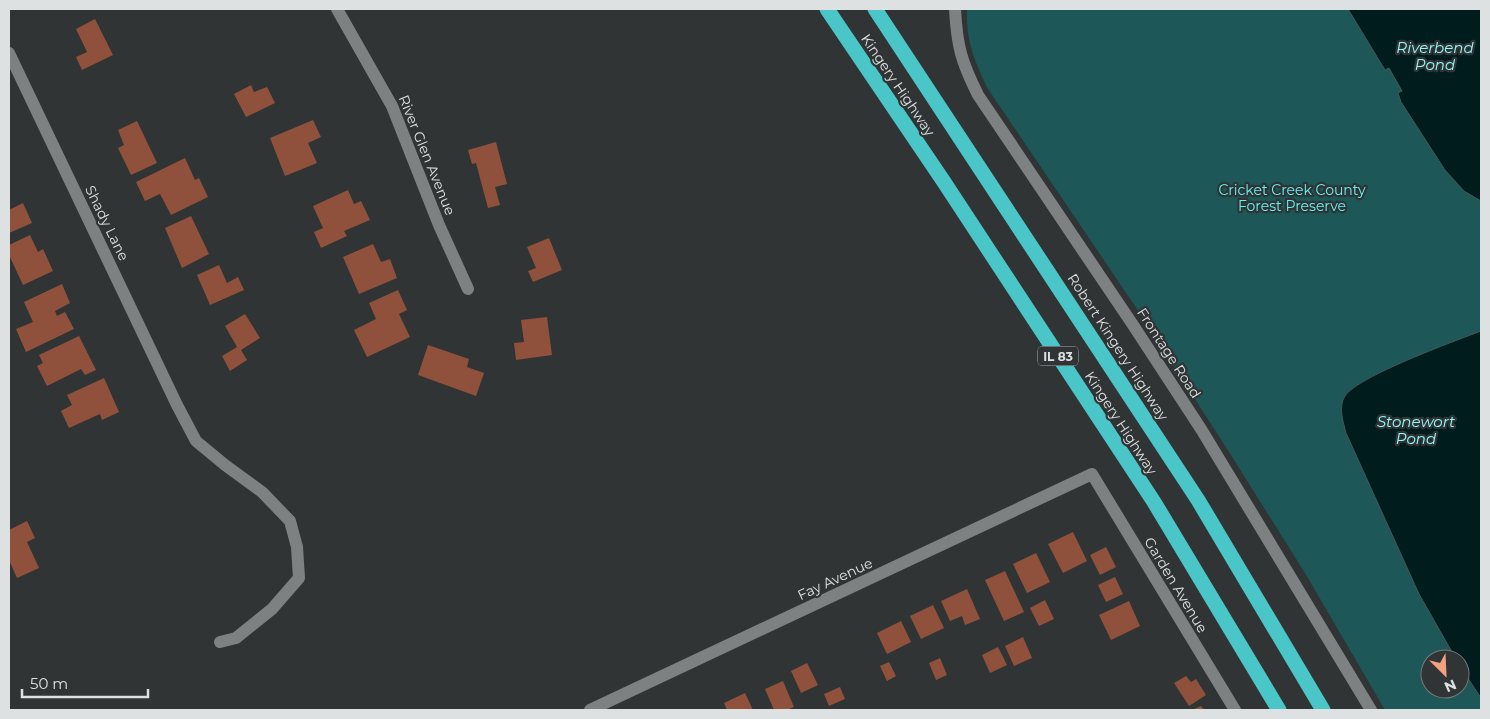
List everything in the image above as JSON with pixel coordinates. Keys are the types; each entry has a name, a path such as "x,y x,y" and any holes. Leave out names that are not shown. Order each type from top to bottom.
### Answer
{"highway":[{"name":"Kingery Highway","path":"828,9 1154,502 1280,710"},
{"name":"Robert Kingery Highway","path":"875,9 1198,500 1323,710"}],"street":[{"name":"River Glen Avenue","path":"337,9 392,106 439,225 468,289"},
{"name":"Frontage Road","path":"955,9 957,38 961,58 978,95 1201,429 1371,710"},
{"name":"Shady Lane","path":"9,53 196,441 262,492 290,521 297,547 299,578 272,609 244,632 236,638 220,642"},
{"name":"Fay Avenue","path":"590,710 1092,474"},
{"name":"Garden Avenue","path":"1092,474 1235,710"}],"green space":[{"name":"Cricket Creek County Forest Preserve","path":"967,9 1481,9 1481,710 1385,710 1305,573 1229,452 1139,312 988,89 972,50 968,31"}],"water":[{"name":"Riverbend Pond","path":"1348,9 1481,9 1481,201 1464,191 1445,170 1401,102 1398,93 1402,91 1389,68 1385,70"},
{"name":"Stonewort Pond","path":"1481,331 1481,698 1470,681 1470,649 1450,649 1419,594 1346,433 1341,409 1345,396 1354,388 1387,369"}],"building":[{"path":"95,19 113,55 82,70 76,57 87,52 76,29"},
{"path":"251,85 254,92 267,87 275,103 246,117 234,94"},
{"path":"313,120 321,137 308,143 317,163 285,176 270,138"},
{"path":"137,121 157,163 131,175 118,148 124,145 118,130"},
{"path":"496,142 507,184 495,187 500,205 488,208 476,163 472,164 468,150"},
{"path":"185,158 195,180 199,178 208,197 171,215 160,194 145,201 136,182"},
{"path":"348,190 354,204 361,201 370,220 344,231 347,236 321,248 314,232 323,228 313,206"},
{"path":"23,203 32,223 9,233 9,210"},
{"path":"191,216 209,254 182,268 165,228"},
{"path":"30,235 38,252 43,249 53,271 23,285 9,255 9,245"},
{"path":"549,238 562,270 533,282 528,271 536,268 527,247"},
{"path":"373,244 381,262 390,259 397,278 359,294 343,257"},
{"path":"219,265 227,283 238,277 244,290 210,305 197,275"},
{"path":"62,284 70,303 55,311 57,316 65,312 74,329 26,352 16,329 33,322 24,302"},
{"path":"398,290 407,310 399,314 410,337 367,357 354,330 376,319 369,303"},
{"path":"245,314 260,338 241,350 247,360 230,371 222,356 237,347 225,326"},
{"path":"547,317 552,355 516,360 514,343 524,342 521,320"},
{"path":"79,336 96,370 85,375 81,369 47,386 37,366 43,363 39,355"},
{"path":"428,345 469,359 467,367 484,373 476,396 418,375"},
{"path":"104,378 119,412 102,420 100,414 69,428 61,411 72,405 67,395"},
{"path":"27,521 35,538 27,542 39,568 17,578 9,560 9,530"},
{"path":"1073,532 1087,561 1063,573 1048,544"},
{"path":"1106,547 1116,567 1100,575 1090,555"},
{"path":"1036,553 1050,582 1027,593 1013,564"},
{"path":"1005,571 1024,612 1004,621 985,580"},
{"path":"1115,577 1123,594 1106,602 1098,585"},
{"path":"967,589 980,619 965,625 962,616 950,621 941,601"},
{"path":"1045,600 1054,619 1039,626 1030,608"},
{"path":"1129,601 1140,626 1111,640 1099,615"},
{"path":"933,605 944,628 921,639 910,616"},
{"path":"901,621 911,642 887,654 877,633"},
{"path":"1023,637 1032,658 1014,666 1005,646"},
{"path":"998,647 1007,665 990,673 982,655"},
{"path":"940,658 947,675 936,680 929,663"},
{"path":"889,662 896,676 887,681 880,666"},
{"path":"807,663 818,685 801,693 791,671"},
{"path":"1186,676 1191,682 1196,679 1206,695 1189,706 1174,683"},
{"path":"783,681 794,707 787,710 774,710 765,689"},
{"path":"840,687 845,699 829,706 824,694"},
{"path":"745,693 753,710 727,710 724,703"},
{"path":"1201,706 1204,710 1192,710"}]}
